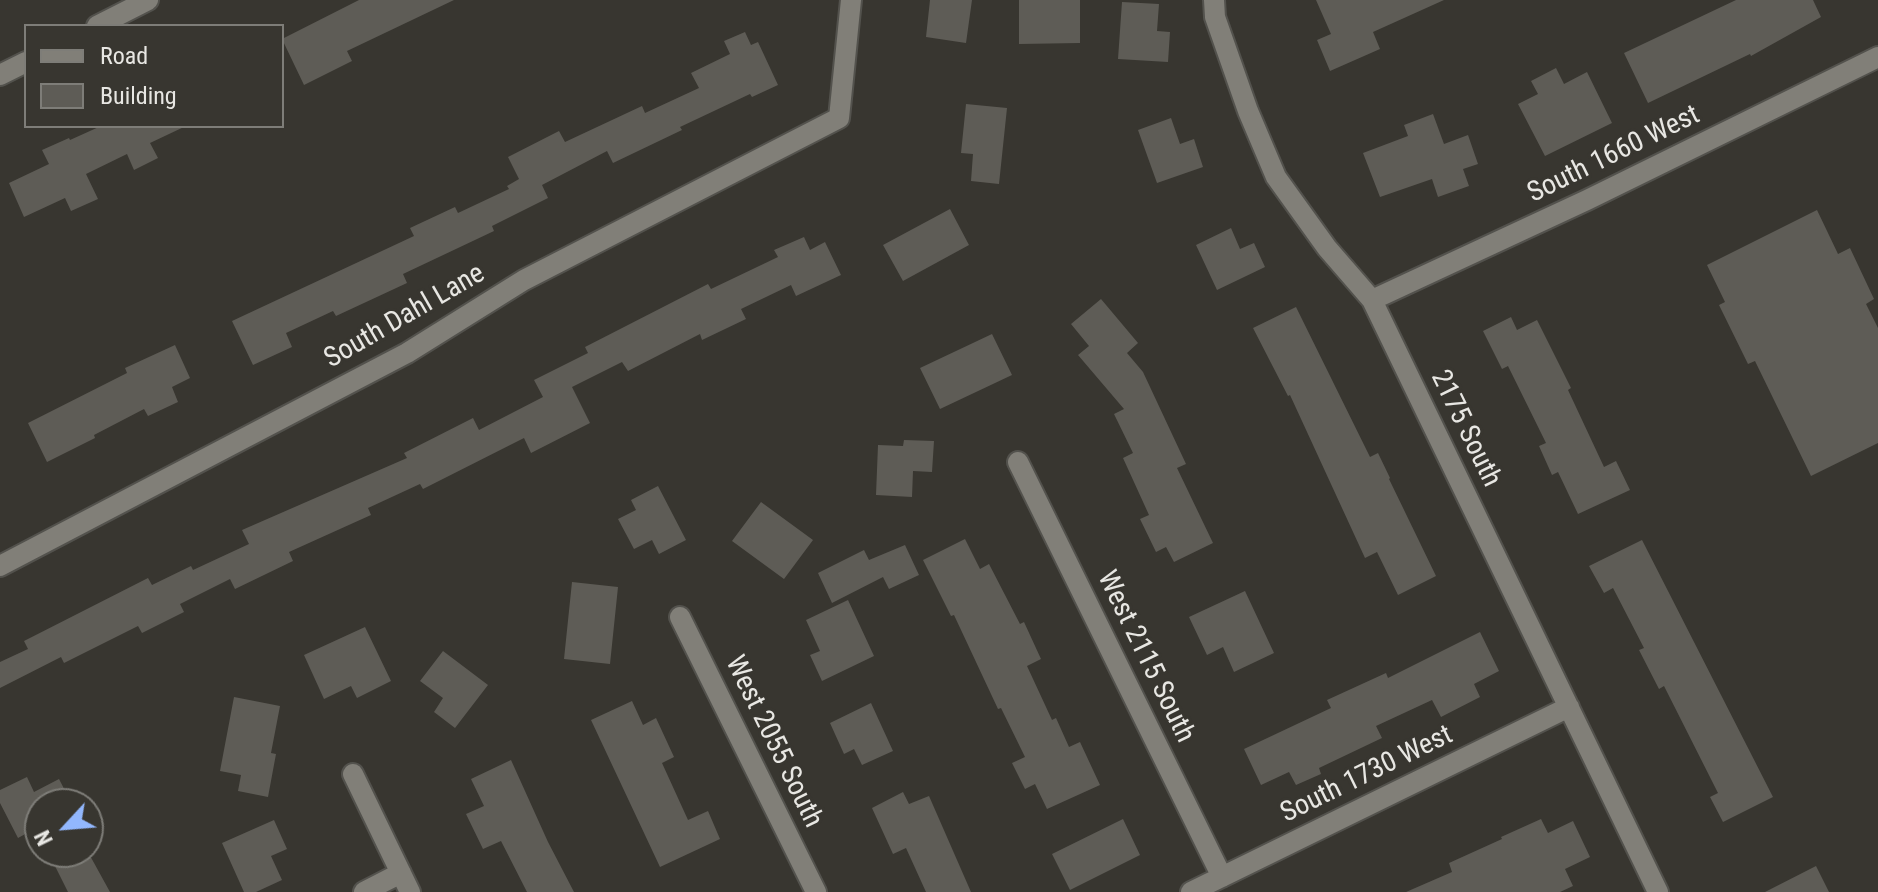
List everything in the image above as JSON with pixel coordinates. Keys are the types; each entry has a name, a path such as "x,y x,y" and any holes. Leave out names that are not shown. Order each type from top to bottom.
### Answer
{"street":[{"path":"101,24 148,0"},
{"name":"South Dahl Lane","path":"0,566 407,353 524,280 839,118 851,0"},
{"name":"2175 South","path":"1214,0 1215,17 1248,111 1276,177 1327,248 1372,300 1658,892"},
{"name":"South 1660 West","path":"1372,300 1587,200 1878,57"},
{"path":"0,75 24,63"},
{"name":"West 2115 South","path":"1018,462 1222,877"},
{"name":"West 2055 South","path":"680,617 816,892"},
{"name":"South 1730 West","path":"1191,892 1569,707"},
{"path":"353,774 410,892"},
{"path":"364,892 401,873"}],"building":[{"path":"359,0 454,0 347,51 352,61 304,85 284,38"},
{"path":"930,0 972,0 966,43 926,37"},
{"path":"1019,0 1080,0 1080,43 1019,44"},
{"path":"1316,0 1444,0 1373,32 1380,49 1330,71 1317,40 1331,34"},
{"path":"1736,0 1813,0 1821,17 1751,56 1648,103 1624,53"},
{"path":"1122,2 1159,4 1157,31 1170,32 1168,62 1118,59"},
{"path":"745,32 751,45 758,42 778,85 752,97 750,94 680,127 682,130 613,163 607,151 542,185 548,198 492,226 494,231 403,274 407,283 336,316 333,311 286,333 292,347 253,365 232,321 414,236 410,228 455,207 458,213 509,189 507,186 519,179 508,157 559,131 565,142 642,106 645,113 699,88 691,73 730,54 724,41"},
{"path":"1556,68 1564,84 1587,72 1612,123 1545,156 1518,104 1538,94 1531,81"},
{"path":"966,104 1007,108 999,184 971,181 973,154 961,153"},
{"path":"1433,114 1444,144 1468,135 1478,164 1463,169 1469,186 1438,197 1432,179 1380,197 1363,153 1408,136 1404,125"},
{"path":"1171,118 1180,144 1194,139 1203,167 1157,183 1138,130"},
{"path":"97,128 182,128 150,143 158,158 134,170 127,154 86,174 98,199 71,211 65,198 24,217 9,183 49,164 42,150"},
{"path":"950,209 969,245 903,281 883,245"},
{"path":"1817,210 1838,254 1850,248 1874,299 1866,304 1878,328 1878,443 1811,476 1755,361 1748,364 1719,305 1725,302 1707,265"},
{"path":"1231,228 1240,249 1254,243 1265,267 1217,290 1196,245"},
{"path":"804,237 810,250 825,242 841,275 796,296 791,285 741,309 746,319 702,340 700,334 628,371 622,362 572,387 590,423 531,453 524,438 423,489 420,484 368,508 371,515 289,552 293,561 235,589 230,579 180,604 184,612 142,633 138,626 64,663 61,657 0,688 0,662 28,649 24,641 148,578 152,585 249,544 242,530 407,458 404,453 473,418 479,430 543,397 534,380 588,353 585,347 708,284 711,289 778,257 774,250"},
{"path":"1101,299 1138,343 1127,353 1143,372 1186,464 1177,468 1213,543 1174,562 1166,547 1156,552 1140,519 1149,515 1123,458 1133,453 1114,414 1124,409 1078,355 1089,346 1071,324"},
{"path":"1296,307 1370,457 1378,453 1436,576 1398,595 1377,552 1365,558 1290,395 1253,328"},
{"path":"1511,317 1517,330 1537,320 1571,388 1568,390 1604,467 1616,461 1630,490 1578,514 1558,472 1552,475 1539,446 1546,443 1508,366 1502,369 1483,331"},
{"path":"992,334 1012,375 940,409 920,368"},
{"path":"175,345 190,378 172,387 178,402 148,416 144,409 47,462 28,423 127,373 125,368"},
{"path":"904,440 934,441 932,472 913,471 912,497 876,495 878,445 903,446"},
{"path":"658,486 686,540 659,554 652,540 634,549 618,519 636,510 631,500"},
{"path":"761,502 813,540 784,579 732,541"},
{"path":"965,539 980,569 989,564 1020,624 1024,622 1041,659 1027,666 1052,720 1056,718 1069,747 1080,742 1100,785 1047,809 1035,784 1025,789 1012,763 1025,757 923,560"},
{"path":"1642,540 1773,797 1723,822 1710,797 1718,793 1664,686 1659,689 1639,650 1644,648 1613,588 1604,593 1589,566"},
{"path":"905,545 919,575 889,589 883,577 832,603 818,573 864,550 869,560"},
{"path":"572,582 618,587 610,664 564,659"},
{"path":"1245,591 1274,653 1234,672 1223,647 1207,655 1189,617"},
{"path":"848,600 874,656 822,681 810,655 820,651 806,620"},
{"path":"365,627 391,681 357,698 351,686 324,699 304,655"},
{"path":"1480,632 1499,671 1474,684 1480,697 1441,717 1432,700 1376,726 1382,738 1319,768 1321,774 1296,785 1289,772 1261,785 1244,749 1331,708 1327,700 1386,673 1388,678"},
{"path":"443,651 488,685 455,728 434,712 443,698 420,681"},
{"path":"234,697 280,706 271,753 276,754 268,797 238,791 241,775 220,771"},
{"path":"632,701 643,725 656,718 674,757 662,763 688,820 708,811 720,839 660,867 591,720"},
{"path":"871,703 893,751 862,765 854,749 844,754 830,723"},
{"path":"511,760 574,892 527,892 501,841 483,849 466,814 484,806 471,779"},
{"path":"27,777 32,788 24,788 24,835 18,838 0,803 0,790"},
{"path":"59,779 64,788 42,788"},
{"path":"903,792 909,804 929,796 971,892 926,892 906,848 893,854 872,808"},
{"path":"1123,819 1140,855 1070,890 1052,854"},
{"path":"1541,819 1548,833 1573,821 1590,857 1565,869 1573,886 1560,892 1406,892 1452,872 1449,863"},
{"path":"274,820 287,849 271,856 282,880 256,892 244,892 222,843"},
{"path":"1816,866 1829,892 1765,892"},
{"path":"56,868 97,868 110,892 68,892"}]}
